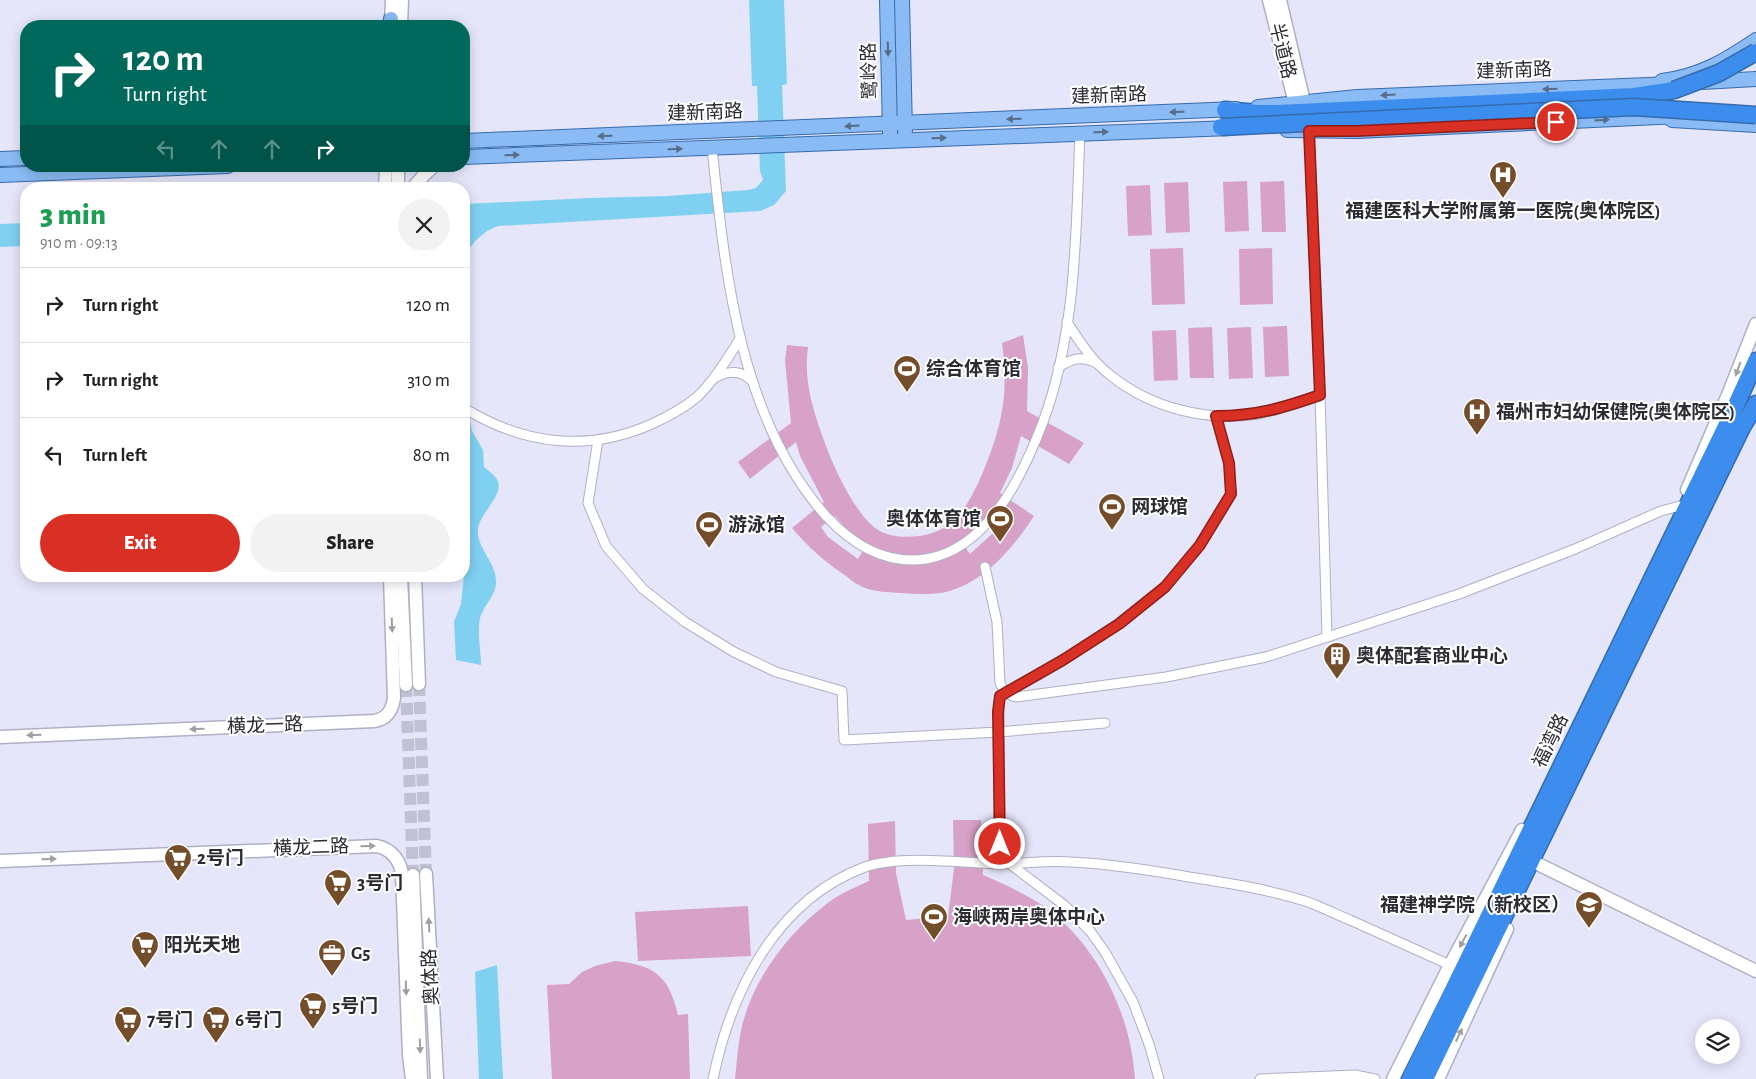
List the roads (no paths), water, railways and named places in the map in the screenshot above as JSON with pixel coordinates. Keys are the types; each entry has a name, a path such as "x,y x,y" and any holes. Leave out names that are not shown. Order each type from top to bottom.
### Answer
{"highway":[{"path":"1225,110 1257,113 1287,112 1656,93 1674,90 1701,81 1756,52"},
{"path":"1221,127 1634,107 1756,114"},
{"path":"1736,424 1755,365"},
{"path":"1736,424 1756,404"},
{"path":"1736,424 1756,411"},
{"name":"福湾路","path":"1410,1079 1736,424"},
{"name":"福湾路","path":"1425,1079 1736,424"}],"main road":[{"path":"392,0 393,20"},
{"path":"394,20 402,0"},
{"name":"鹭岭路","path":"887,0 890,140"},
{"name":"鹭岭路","path":"902,0 905,140"},
{"name":"半道路","path":"1269,0 1299,102"},
{"name":"半道路","path":"1280,0 1299,102"},
{"path":"1631,86 1678,79 1700,72 1721,62 1756,40"},
{"name":"建新南路","path":"470,140 785,129 1225,110 1367,96 1631,86 1756,79"},
{"name":"建新南路","path":"470,157 1221,127 1357,131 1756,114"},
{"path":"1646,118 1756,125"},
{"path":"0,158 20,158"},
{"path":"0,175 76,172"},
{"path":"418,182 427,172"},
{"path":"1393,1079 1450,965 1522,830 1680,506 1756,324"},
{"path":"1438,1079 1536,863 1756,411"},
{"name":"横龙一路","path":"0,737 380,720 388,715 394,698 390,582"},
{"path":"401,582 406,685"},
{"path":"415,582 419,684"},
{"name":"横龙二路","path":"0,861 383,847 396,858 402,874 409,1055 418,1077"},
{"path":"1536,863 1756,971"},
{"name":"奥体路","path":"418,1077 420,875 437,1079"}],"street":[{"path":"1309,131 1320,395 1327,636"},
{"path":"712,148 722,234 740,339 763,411 794,472 815,503 833,524 866,550 890,558 916,560 943,555 961,546 985,525 1003,504 1033,446 1046,414 1067,322 1076,242 1080,133"},
{"path":"1067,322 1098,364"},
{"path":"470,412 479,418 510,431 544,440 598,440 634,431 660,420 695,398 713,379 740,339"},
{"path":"1058,368 1076,358 1090,359 1119,382 1154,401 1178,410 1216,416 1259,414 1320,395"},
{"path":"713,379 721,374 732,372 744,374 754,382"},
{"path":"1159,1079 1149,1044 1133,1002 1105,952 1090,931 1064,905 1010,864 1000,844 999,702 1000,696 1063,660 1119,624 1165,587 1200,545 1231,494 1229,463 1216,416"},
{"path":"598,440 588,503 606,546 643,589 685,622 734,652 776,672 842,691 844,740 999,732 1105,723"},
{"path":"984,567 997,622 1000,683 1005,693 1016,697 1166,677 1266,657 1459,594 1680,506"},
{"path":"713,1079 728,1024 748,976 782,925 797,909 820,890 867,866 887,862 920,861 1010,864 1069,862 1138,868 1252,887 1306,902 1450,965"},
{"path":"1260,1079 1356,1075 1375,1079"}],"water":[{"path":"749,0 784,0 787,84 782,85 786,191 774,205 760,211 498,226 487,231 470,248 470,204 668,196 756,188 763,180 760,171 757,86 752,86"},
{"path":"20,223 20,246 0,247 0,224"},
{"path":"470,420 472,431 483,450 484,467 496,478 499,484 498,491 479,526 478,533 481,545 493,567 496,580 496,585 484,608 479,623 481,665 456,660 454,622 461,604 463,582 470,582"},
{"path":"497,965 503,1079 479,1079 475,972"}],"tunnel":[{"path":"419,684 426,874"},
{"path":"406,685 413,875"}],"place":[{"name":"福建医科大学附属第一医院(奥体院区)","path":"1503,199"},
{"name":"综合体育馆","path":"907,393"},
{"name":"福州市妇幼保健院(奥体院区)","path":"1477,436"},
{"name":"网球馆","path":"1112,531"},
{"name":"奥体体育馆","path":"1000,543"},
{"name":"游泳馆","path":"709,549"},
{"name":"奥体配套商业中心","path":"1337,680"},
{"name":"2号门","path":"178,882"},
{"name":"3号门","path":"338,907"},
{"name":"福建神学院（新校区）","path":"1589,929"},
{"name":"海峡两岸奥体中心","path":"934,941"},
{"name":"阳光天地","path":"145,969"},
{"name":"G5","path":"332,977"},
{"name":"5号门","path":"313,1030"},
{"name":"7号门","path":"128,1044"},
{"name":"6号门","path":"216,1044"}]}
